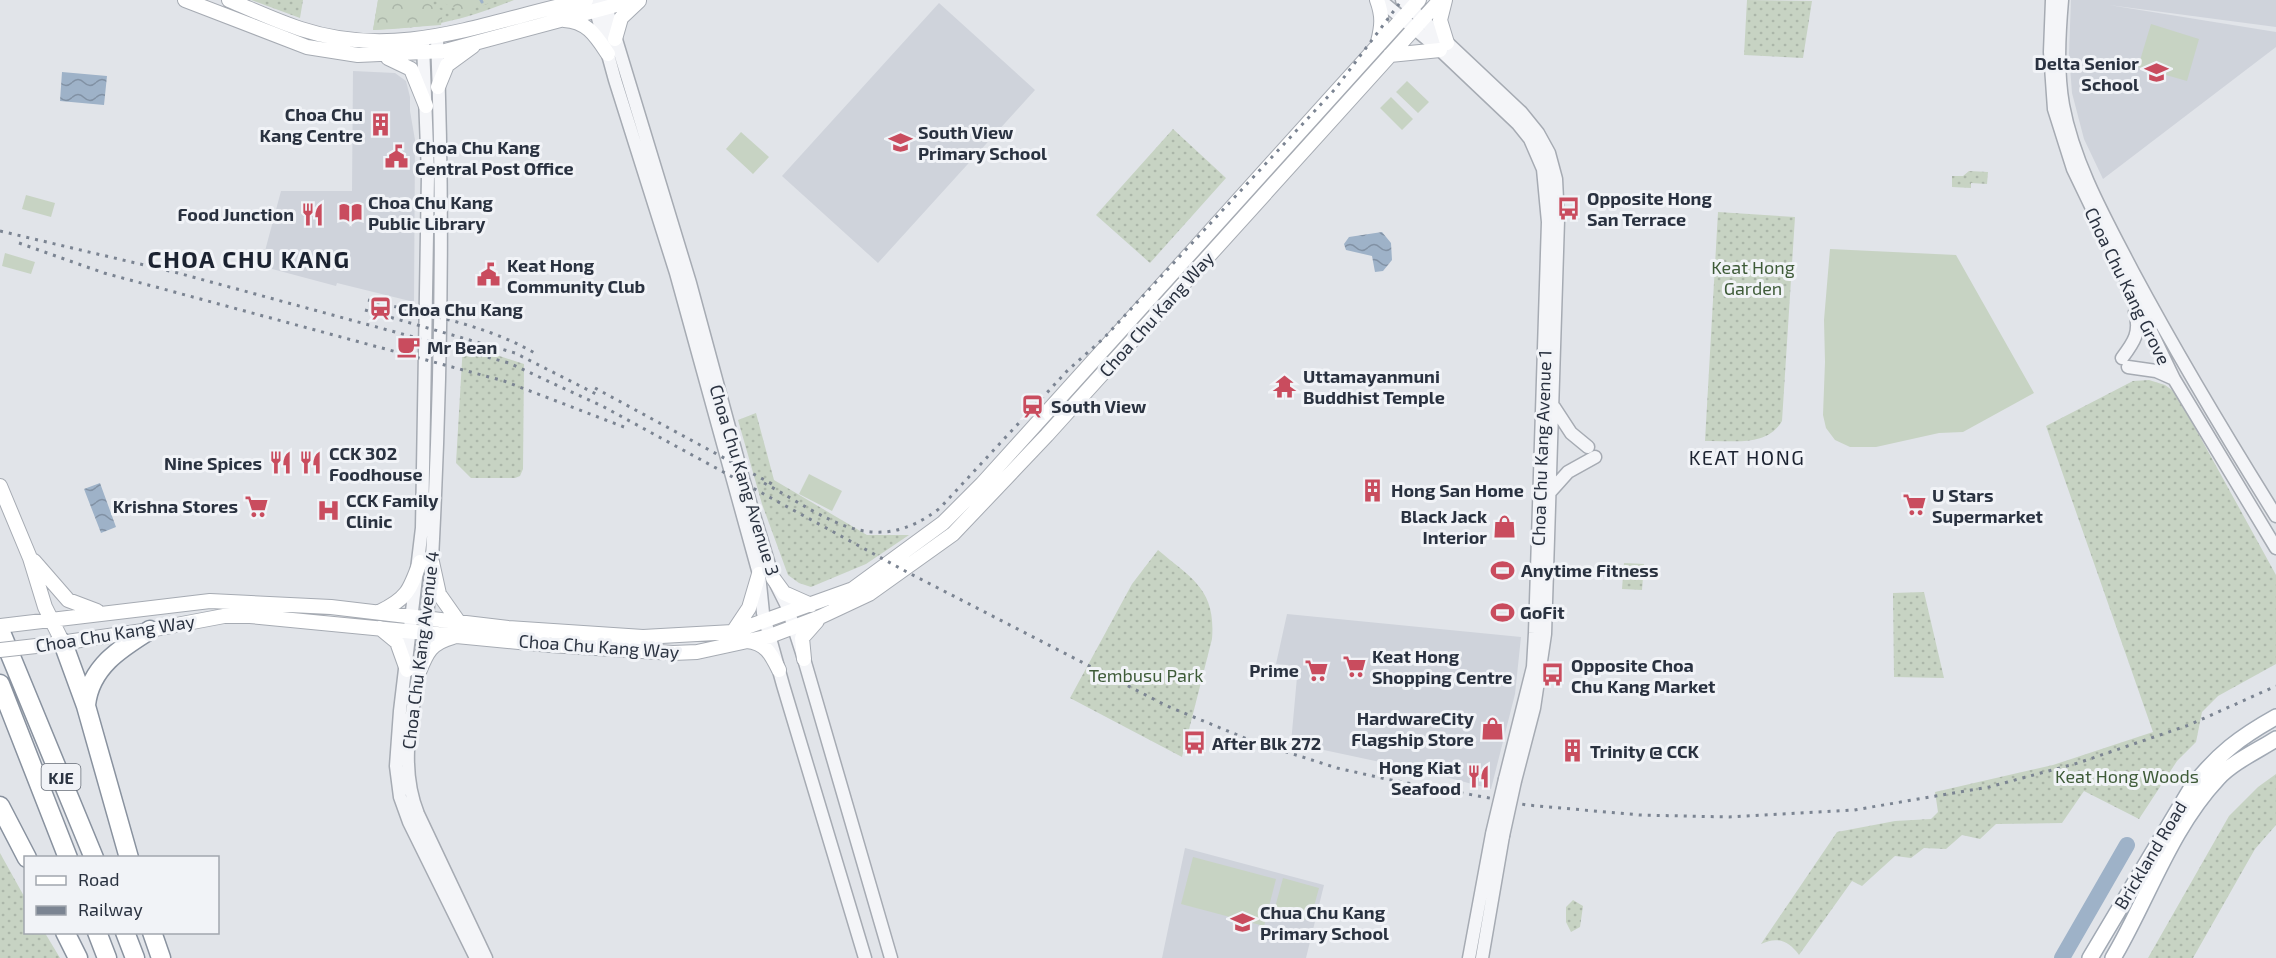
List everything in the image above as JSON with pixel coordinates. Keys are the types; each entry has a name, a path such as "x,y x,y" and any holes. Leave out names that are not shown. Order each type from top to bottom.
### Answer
{"highway":[{"name":"KJE","path":"0,628 93,856"},
{"path":"86,706 87,692 104,664 128,644 150,630"},
{"path":"54,644 86,706 128,856"},
{"name":"KJE","path":"0,684 67,856"},
{"path":"0,806 26,856"},
{"path":"66,934 78,958"},
{"path":"97,934 107,958"},
{"path":"125,934 135,958"},
{"path":"152,934 161,958"}],"main road":[{"path":"185,0 307,47 358,55 380,55 430,46 480,41 559,20 600,5 635,0"},
{"path":"229,0 302,29 360,41 430,46 551,4 586,0"},
{"path":"615,39 621,18 629,8 641,0"},
{"path":"1376,47 1382,26 1382,13 1378,0"},
{"name":"Choa Chu Kang Way","path":"0,628 102,612 210,601 257,602 379,612 458,636 672,653 697,652 770,636 820,617 895,577 953,534 1047,435 1440,0"},
{"path":"1390,55 1444,47 1440,20 1444,0"},
{"name":"Choa Chu Kang Way","path":"0,650 150,630 224,616 378,627 458,621 643,637 732,632 854,589 951,516 1037,426 1376,47 1409,7"},
{"path":"559,20 575,21 587,27 608,54"},
{"path":"302,29 300,39 307,47"},
{"path":"438,87 447,65 480,41"},
{"path":"380,55 400,62 411,69 426,106"},
{"path":"0,486 30,558 50,619 54,644"},
{"path":"30,558 68,600 102,612"},
{"path":"379,612 402,599 426,562"},
{"path":"426,562 439,594 458,621"},
{"path":"732,632 749,608 759,574"},
{"path":"773,578 784,593 811,605"},
{"path":"804,659 802,638 820,617"},
{"path":"378,627 397,642 413,671 434,644 458,636"},
{"path":"745,641 758,642 769,650 779,670"},
{"name":"Brickland Road","path":"2090,958 2192,787 2212,761 2241,736 2276,717"},
{"name":"Brickland Road","path":"2114,958 2170,848 2191,814 2219,777 2276,740"}],"street":[{"name":"Choa Chu Kang Avenue 1","path":"1378,0 1409,7 1419,24 1533,125 1551,162 1556,179 1558,220 1551,491 1543,667 1510,780"},
{"name":"Choa Chu Kang Grove","path":"2052,0 2050,52 2054,109 2073,170 2174,379 2276,548"},
{"name":"Choa Chu Kang Grove","path":"2062,0 2058,52 2063,105 2082,166 2108,225 2177,354 2276,516"},
{"name":"Choa Chu Kang Avenue 3","path":"600,5 615,39 688,276 725,416 773,578 804,659 891,958"},
{"name":"Choa Chu Kang Avenue 3","path":"600,5 608,54 676,273 759,574 765,620 865,958"},
{"name":"Choa Chu Kang Avenue 4","path":"430,46 438,87 439,338 426,562 407,747 410,795 486,958"},
{"name":"Choa Chu Kang Avenue 4","path":"426,562 423,372 426,337 426,106 430,46"},
{"name":"Choa Chu Kang Avenue 1","path":"1444,47 1518,124 1537,154 1546,182 1547,271 1535,633 1531,676 1498,835 1469,958"},
{"path":"2129,288 2139,324 2135,341 2125,363 2174,379"},
{"path":"1551,491 1591,452 1571,433 1553,406"},
{"name":"Choa Chu Kang Avenue 4","path":"413,671 396,741 396,766 400,796 409,822 476,958"},
{"name":"Choa Chu Kang Avenue 1","path":"1483,957 1498,835"},
{"path":"1474,933 1483,932 1487,925"}],"shaded area":[{"name":"Delta Senior School","path":"2071,0 2276,0 2276,27 2109,5 2276,32 2276,47 2103,179 2084,139 2072,93 2069,53"},
{"name":"South View Primary School","path":"939,3 1035,90 878,263 782,176"},
{"path":"353,71 395,73 406,81 415,140 414,302 337,283 336,286 261,266 281,191 352,191"},
{"path":"1287,614 1521,637 1515,694 1491,789 1427,772 1291,743 1298,666 1276,664"},
{"name":"Chua Chu Kang Primary School","path":"1185,848 1324,885 1306,958 1162,958"}],"green space":[{"path":"251,0 303,0 300,18"},
{"path":"378,0 514,0 445,22 373,30"},
{"path":"378,0 421,0 443,11 441,25 373,30"},
{"path":"435,0 500,0 465,11"},
{"path":"1747,0 1812,1 1803,58 1744,55"},
{"path":"2151,24 2199,39 2187,81 2138,67"},
{"path":"1407,81 1429,102 1418,113 1396,92"},
{"path":"1391,97 1413,119 1402,130 1380,108"},
{"path":"1173,129 1226,178 1150,263 1096,215"},
{"path":"741,132 769,157 753,174 726,149"},
{"path":"1969,171 1988,172 1987,184 1971,183 1971,188 1952,187 1952,176 1963,176"},
{"path":"26,195 55,203 51,217 22,209"},
{"name":"Keat Hong Garden","path":"1718,212 1795,217 1782,421 1775,430 1767,435 1748,441 1705,441"},
{"path":"1830,249 1956,255 2034,393 1963,432 1939,433 1876,447 1850,447 1835,440 1826,428 1823,415 1824,320"},
{"path":"5,253 35,262 31,274 2,266"},
{"path":"463,344 524,364 523,469 520,476 471,478 456,463"},
{"name":"Keat Hong Woods","path":"2149,380 2165,385 2176,393 2276,575 2276,664 2218,696 2202,712 2196,742 2177,761 2139,819 2084,791 2062,823 1996,824 1980,839 1962,835 1946,849 1924,848 1911,858 1895,856 1862,886 1852,881 1799,955 1791,946 1782,941 1772,940 1761,944 1837,832 1895,821 1931,819 1938,812 1935,792 2053,765 2153,732 2046,426 2133,381"},
{"path":"756,413 774,480 867,535 909,535 866,564 811,587 799,583 788,575 762,504 738,420"},
{"path":"809,474 842,491 832,511 799,494"},
{"name":"Tembusu Park","path":"1158,550 1199,587 1206,597 1212,622 1212,639 1182,757 1070,698 1132,584"},
{"path":"1624,563 1644,564 1642,590 1622,589"},
{"path":"1924,592 1944,678 1894,677 1893,593"},
{"path":"2276,774 2276,825 2255,849 2193,958 2148,958 2229,816 2258,787"},
{"path":"0,853 24,896 24,934 46,934 60,958 0,958"},
{"path":"1193,857 1276,879 1264,926 1181,904"},
{"path":"1283,878 1319,888 1310,921 1274,911"},
{"path":"1573,900 1583,906 1580,927 1571,932 1566,922 1566,907"}],"water":[{"path":"62,72 107,76 104,105 60,101"},
{"path":"1382,232 1391,243 1392,260 1383,271 1375,272 1372,256 1346,250 1344,244 1349,237"},
{"path":"100,483 116,527 101,533 84,489"}],"waterway":[{"path":"2062,958 2127,845"}],"railway":[{"path":"764,483 830,520 850,528 871,532 893,531 916,523 940,508 1068,370 1104,338 1336,88 1402,0"},
{"path":"0,231 178,273 509,363 604,407 907,572 1167,706 1252,741 1337,768 1386,779 1527,805 1640,815 1729,817 1854,810 1989,787 2078,763 2189,725 2276,686"},
{"path":"19,243 104,273 504,381 624,427"},
{"path":"368,300 477,328 498,335 538,355"},
{"path":"365,310 515,353 600,396"},
{"path":"595,388 772,484"}],"place":[{"name":"Delta Senior School","path":"2157,73"},
{"name":"Choa Chu Kang Centre","path":"381,124"},
{"name":"South View Primary School","path":"900,142"},
{"name":"Choa Chu Kang Central Post Office","path":"397,157"},
{"name":"Opposite Hong San Terrace","path":"1569,208"},
{"name":"Choa Chu Kang Public Library","path":"350,212"},
{"name":"Food Junction","path":"312,214"},
{"name":"Keat Hong Community Club","path":"489,275"},
{"name":"Choa Chu Kang","path":"380,309"},
{"name":"Mr Bean","path":"409,347"},
{"name":"Uttamayanmuni Buddhist Temple","path":"1285,386"},
{"name":"South View","path":"1033,406"},
{"name":"Nine Spices","path":"280,463"},
{"name":"CCK 302 Foodhouse","path":"311,463"},
{"name":"Hong San Home","path":"1373,490"},
{"name":"U Stars Supermarket","path":"1914,505"},
{"name":"Krishna Stores","path":"256,506"},
{"name":"CCK Family Clinic","path":"328,510"},
{"name":"Black Jack Interior","path":"1505,526"},
{"name":"Anytime Fitness","path":"1503,570"},
{"name":"GoFit","path":"1502,612"},
{"name":"Keat Hong Shopping Centre","path":"1354,666"},
{"name":"Prime","path":"1317,670"},
{"name":"Opposite Choa Chu Kang Market","path":"1553,675"},
{"name":"HardwareCity Flagship Store","path":"1492,728"},
{"name":"After Blk 272","path":"1194,743"},
{"name":"Trinity @ CCK","path":"1572,751"},
{"name":"Hong Kiat Seafood","path":"1479,777"},
{"name":"Chua Chu Kang Primary School","path":"1242,922"}],"district":[{"name":"CHOA CHU KANG","path":"249,258"},
{"name":"KEAT HONG","path":"1747,457"}]}
